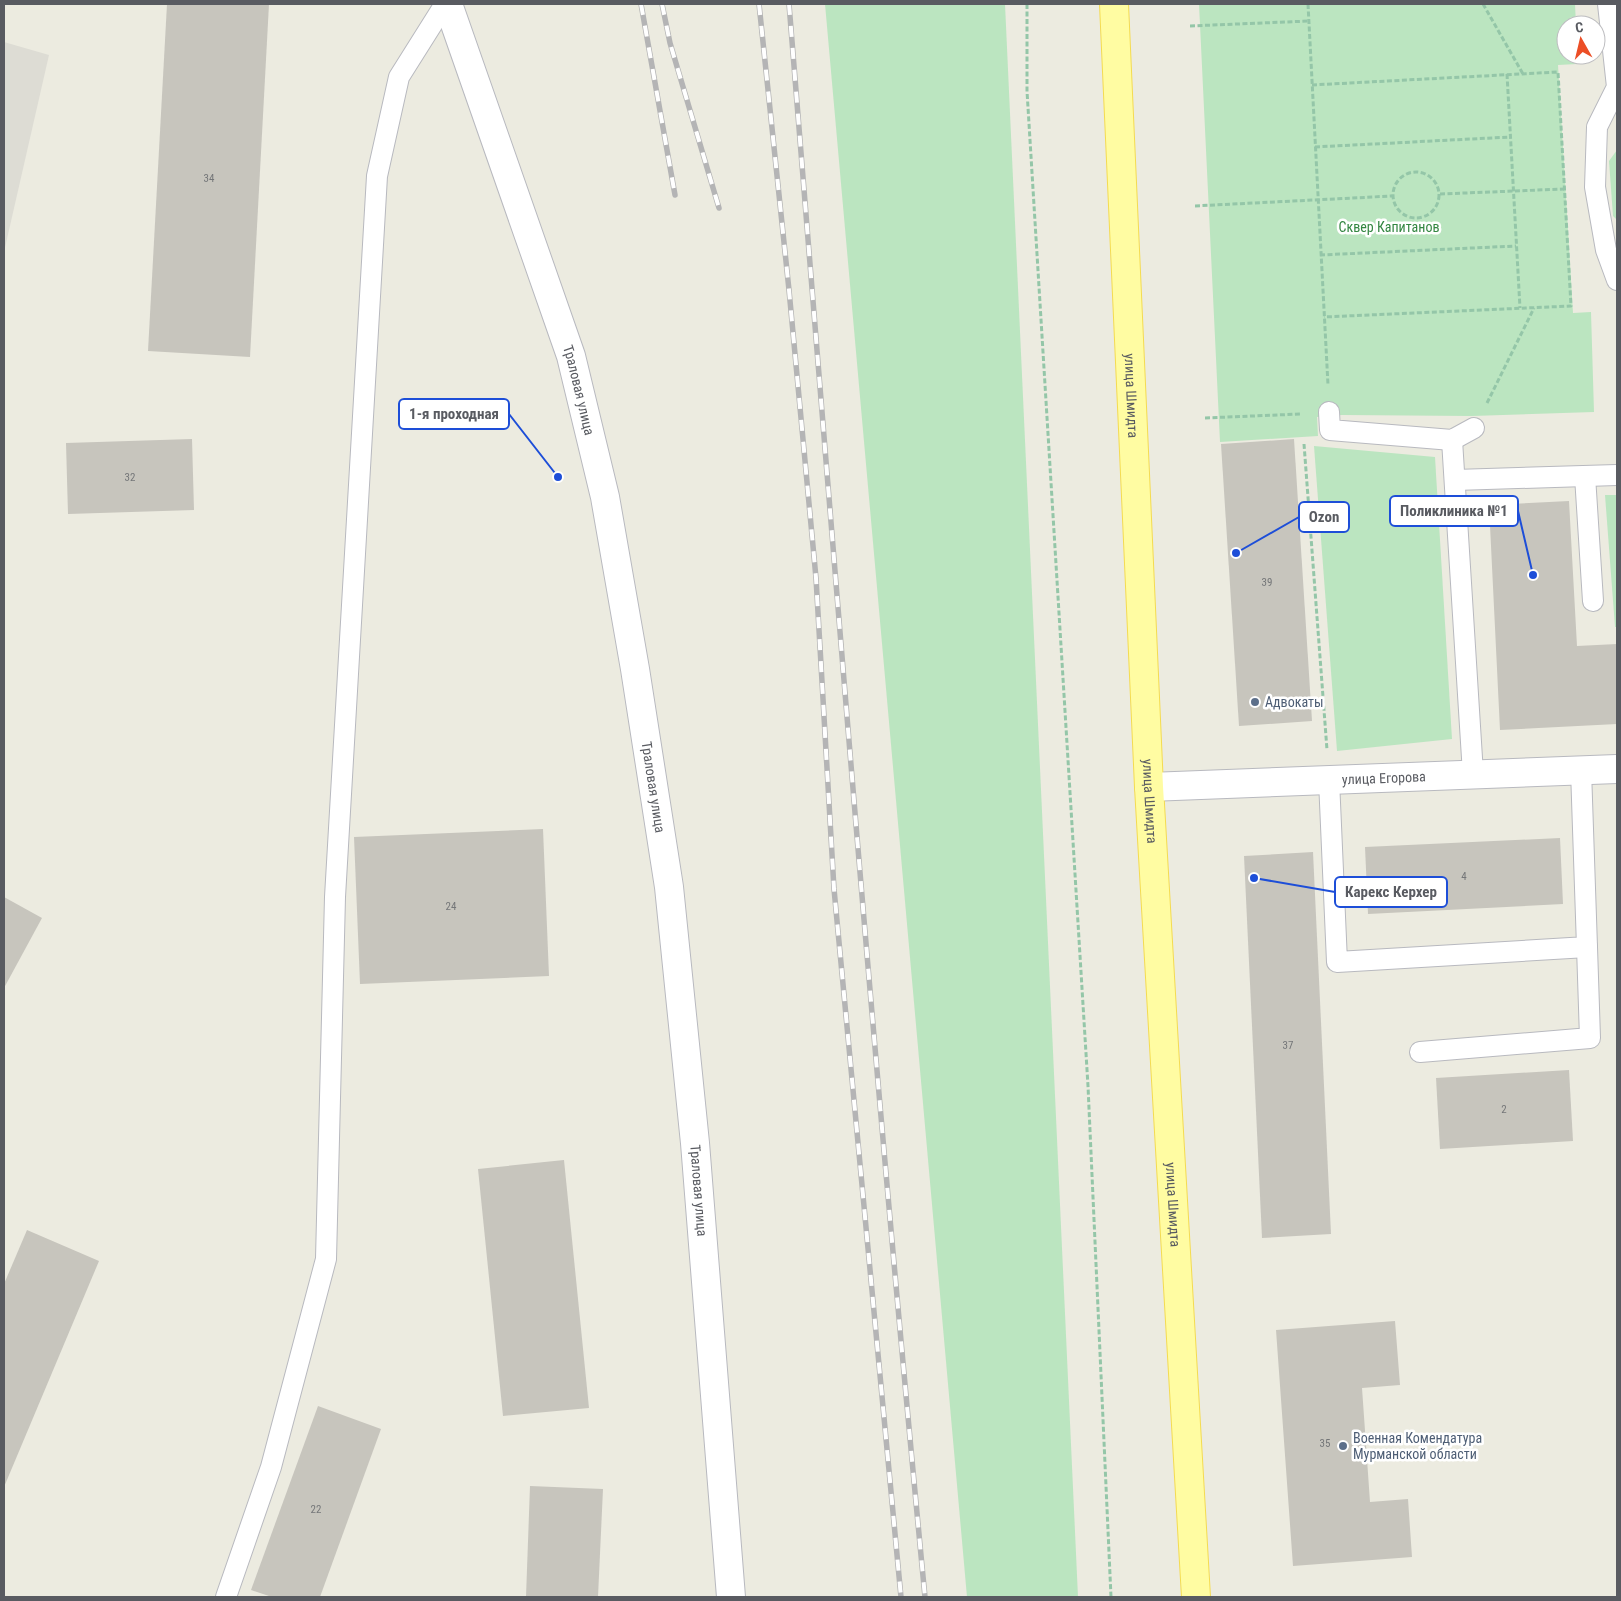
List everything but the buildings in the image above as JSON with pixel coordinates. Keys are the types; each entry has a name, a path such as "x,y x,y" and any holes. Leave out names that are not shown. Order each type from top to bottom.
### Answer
{"main road":[{"name":"улица Шмидта","path":"1114,4 1149,787 1196,1597"}],"street":[{"name":"Траловая улица","path":"447,4 571,356 605,497 635,669 669,887 695,1143 731,1597"},
{"name":"улица Егорова","path":"1149,787 1617,769"}],"lane":[{"path":"226,1597 271,1467 326,1259 335,897 377,176 400,77 447,4"},
{"path":"1608,4 1617,87 1598,127 1595,187 1606,250 1617,280"},
{"path":"1329,412 1330,430 1452,440 1474,428"},
{"path":"1452,440 1473,774"},
{"path":"1455,480 1617,475"},
{"path":"1585,476 1593,601"},
{"path":"1420,1052 1590,1038 1581,770"},
{"path":"1329,780 1337,962 1587,947"}],"path":[{"path":"1027,4 1026,90 1087,1076 1111,1597"},
{"path":"1205,418 1329,412 1308,4"},
{"path":"1483,4 1524,74"},
{"path":"1190,26 1309,21"},
{"path":"1312,85 1558,72 1571,306 1324,317"},
{"path":"1507,74 1520,308"},
{"path":"1315,147 1510,137"},
{"path":"1415,172 1424,173 1432,178 1440,194 1438,203 1433,211 1426,217 1417,219 1408,218 1400,213 1394,205 1392,196 1398,179 1406,174 1415,172"},
{"path":"1440,194 1564,188"},
{"path":"1195,206 1392,196"},
{"path":"1320,255 1516,246"},
{"path":"1474,428 1534,308"},
{"path":"1304,443 1329,780"}],"shaded area":[{"path":"4,42 49,55 4,252"}],"green space":[{"path":"825,4 1005,4 1078,1597 967,1597"},
{"name":"Сквер Капитанов","path":"1199,4 1575,4 1576,15 1556,15 1556,65 1558,65 1573,313 1591,312 1594,412 1472,416 1342,415 1317,417 1318,436 1220,442"},
{"path":"1617,150 1617,220 1613,216 1609,161"},
{"path":"1314,446 1435,457 1452,739 1337,751"},
{"path":"1605,495 1617,495 1617,627 1615,627"}],"railway":[{"path":"641,4 675,195"},
{"path":"662,4 670,43 719,208"},
{"path":"759,4 789,290 816,578 834,889 901,1597"},
{"path":"789,4 837,602 925,1597"}],"place":[{"name":"1-я проходная","path":"558,477"},
{"name":"Ozon","path":"1236,553"},
{"name":"Поликлиника №1","path":"1533,575"},
{"name":"Адвокаты","path":"1255,702"},
{"name":"Карекс Керхер","path":"1254,878"},
{"name":"Военная Комендатура Мурманской области","path":"1343,1446"}]}
